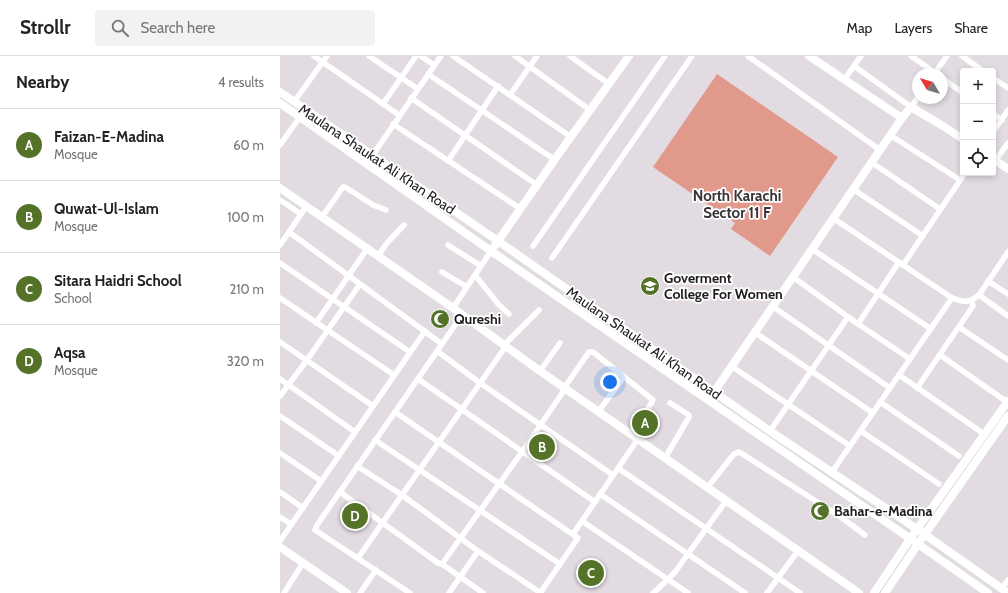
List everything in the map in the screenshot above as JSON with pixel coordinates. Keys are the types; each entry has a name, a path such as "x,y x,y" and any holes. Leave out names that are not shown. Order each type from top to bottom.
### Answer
{"main road":[{"path":"809,56 902,118"},
{"path":"491,251 609,84 626,57"},
{"name":"Maulana Shaukat Ali Khan Road","path":"280,92 294,102 303,113 372,168 988,593"},
{"name":"Maulana Shaukat Ali Khan Road","path":"280,103 303,113 372,156 498,241 770,431 925,534 1005,590"},
{"path":"714,392 871,162 911,107 960,137"},
{"path":"996,161 1008,170"},
{"path":"280,188 453,308 598,412 859,593"},
{"path":"874,593 910,539 1008,401"},
{"path":"885,593 1008,416"},
{"path":"280,547 347,593"}],"street":[{"path":"314,56 399,116"},
{"path":"294,102 327,56"},
{"path":"369,56 418,89"},
{"path":"383,104 416,56"},
{"path":"421,56 434,66"},
{"path":"372,156 441,56"},
{"path":"453,56 571,137"},
{"path":"515,56 590,110"},
{"path":"510,95 537,56"},
{"path":"570,56 609,84"},
{"path":"533,246 665,56"},
{"path":"552,258 692,56"},
{"path":"748,56 756,58 880,150"},
{"path":"844,80 861,56"},
{"path":"911,56 927,68"},
{"path":"939,68 947,56"},
{"path":"962,56 979,68"},
{"path":"854,66 911,107 913,104"},
{"path":"428,74 555,160"},
{"path":"996,80 1008,88"},
{"path":"948,82 960,90"},
{"path":"448,161 498,86"},
{"path":"411,98 537,185"},
{"path":"996,128 1008,110"},
{"path":"280,145 303,113"},
{"path":"996,116 1002,120"},
{"path":"393,124 521,209"},
{"path":"890,135 960,180"},
{"path":"996,158 1008,143"},
{"path":"871,162 940,209"},
{"path":"858,324 878,294 923,236 963,176"},
{"path":"322,217 343,187 373,206 386,210"},
{"path":"853,189 923,236"},
{"path":"280,200 301,214"},
{"path":"281,243 306,207"},
{"path":"833,218 952,298 963,302 972,301 979,295 1008,253"},
{"path":"378,256 387,243 404,225"},
{"path":"289,232 442,344"},
{"path":"448,245 481,266"},
{"path":"316,323 367,249"},
{"path":"812,249 931,329"},
{"path":"453,308 491,251"},
{"path":"280,263 410,352"},
{"path":"442,272 467,287"},
{"path":"475,275 499,305 509,314"},
{"path":"792,278 910,359"},
{"path":"988,281 1008,294"},
{"path":"280,396 360,284"},
{"path":"979,295 1008,316"},
{"path":"280,298 394,376"},
{"path":"832,472 952,298"},
{"path":"917,388 973,306 972,301"},
{"path":"772,306 890,388"},
{"path":"358,558 505,346 538,310"},
{"path":"410,593 315,530 357,466 462,315"},
{"path":"770,431 848,317"},
{"path":"959,327 1008,360"},
{"path":"280,541 425,331"},
{"path":"754,332 873,413"},
{"path":"280,342 373,406"},
{"path":"540,371 560,343"},
{"path":"437,351 480,383 613,475"},
{"path":"442,564 541,425 564,388 590,352 593,352 653,401 630,434"},
{"path":"940,355 1008,401"},
{"path":"731,366 850,446"},
{"path":"899,375 984,434"},
{"path":"598,412 624,377"},
{"path":"280,379 355,432"},
{"path":"418,379 595,502"},
{"path":"880,402 958,456"},
{"path":"665,458 689,417 689,415 670,403"},
{"path":"357,466 402,495 478,551 541,593 578,538 395,412"},
{"path":"280,417 339,456"},
{"path":"861,430 939,484"},
{"path":"573,534 638,439"},
{"path":"375,440 560,564"},
{"path":"707,488 734,454 739,452 865,535"},
{"path":"280,453 321,481"},
{"path":"618,468 800,593"},
{"path":"280,492 303,508"},
{"path":"340,492 438,563 442,564 483,593"},
{"path":"600,494 745,593"},
{"path":"653,593 675,572 726,501"},
{"path":"280,517 291,524"},
{"path":"582,521 688,593"},
{"path":"449,593 478,551"},
{"path":"767,593 798,551"},
{"path":"284,593 303,563"},
{"path":"360,593 376,570"},
{"path":"1005,590 1008,580"}],"shaded area":[{"path":"717,74 838,157 770,256 731,229 735,223 653,167"}],"place":[{"name":"Goverment College For Women","path":"650,286"},
{"name":"Qureshi","path":"440,319"},
{"name":"Faizan-E-Madina","path":"645,423"},
{"name":"Quwat-Ul-Islam","path":"542,447"},
{"name":"Bahar-e-Madina","path":"820,511"},
{"name":"Aqsa","path":"355,516"},
{"name":"Sitara Haidri School","path":"591,573"}],"district":[{"name":"North Karachi Sector 11 F","path":"737,204"}]}
